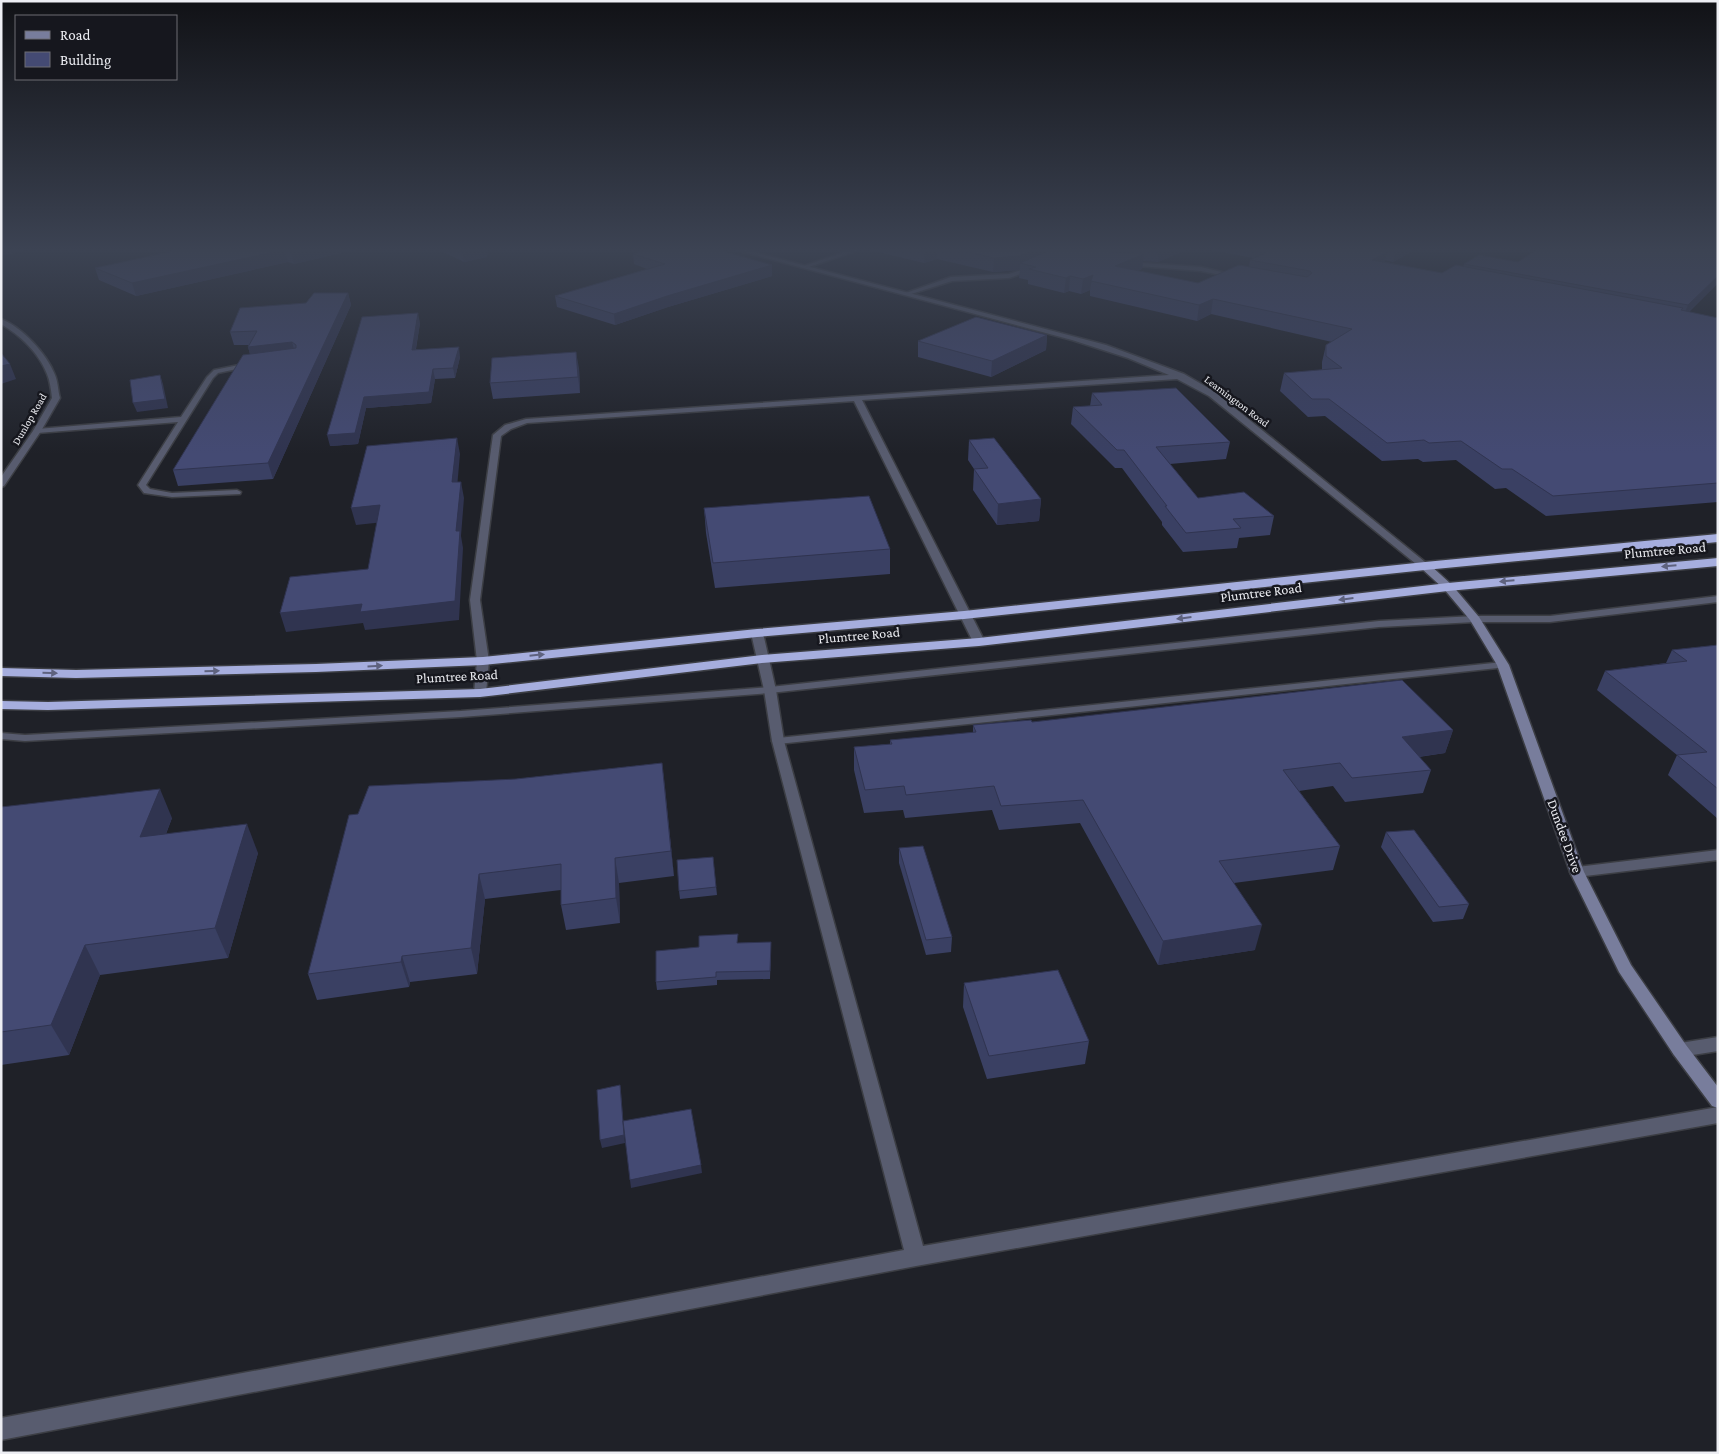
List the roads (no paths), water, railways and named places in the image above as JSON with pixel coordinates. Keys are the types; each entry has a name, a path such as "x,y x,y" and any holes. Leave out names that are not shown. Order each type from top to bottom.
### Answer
{"highway":[{"name":"Plumtree Road","path":"1,672 76,674 316,668 483,661 757,633 964,615 1425,566 1718,538"},
{"name":"Plumtree Road","path":"1,705 58,706 480,693 762,659 979,642 1448,587 1718,562"}],"street":[{"name":"Leamington Road","path":"995,318 1093,344 1144,360 1181,376 1212,394 1425,566"},
{"name":"Dunlop Road","path":"1,321 15,329 34,347 51,374 56,398 37,431 1,484"},
{"path":"480,693 483,661 475,600 497,435 501,430 526,421 858,400 1181,376"},
{"path":"858,400 979,642"},
{"name":"Dundee Drive","path":"1425,566 1448,587 1475,620 1503,665 1577,872 1625,968 1680,1050 1718,1101"},
{"path":"757,633 770,690 778,741 916,1257"},
{"path":"1577,872 1718,855"},
{"path":"1680,1050 1718,1044"},
{"path":"1,1429 916,1257 1718,1115"}],"lane":[{"path":"237,492 172,495 147,491 142,486 182,419 216,371 256,364"},
{"path":"37,431 182,419"},
{"path":"1,736 26,738 461,714 770,690 1379,624 1550,619 1718,599"},
{"path":"778,741 1503,665"}]}
